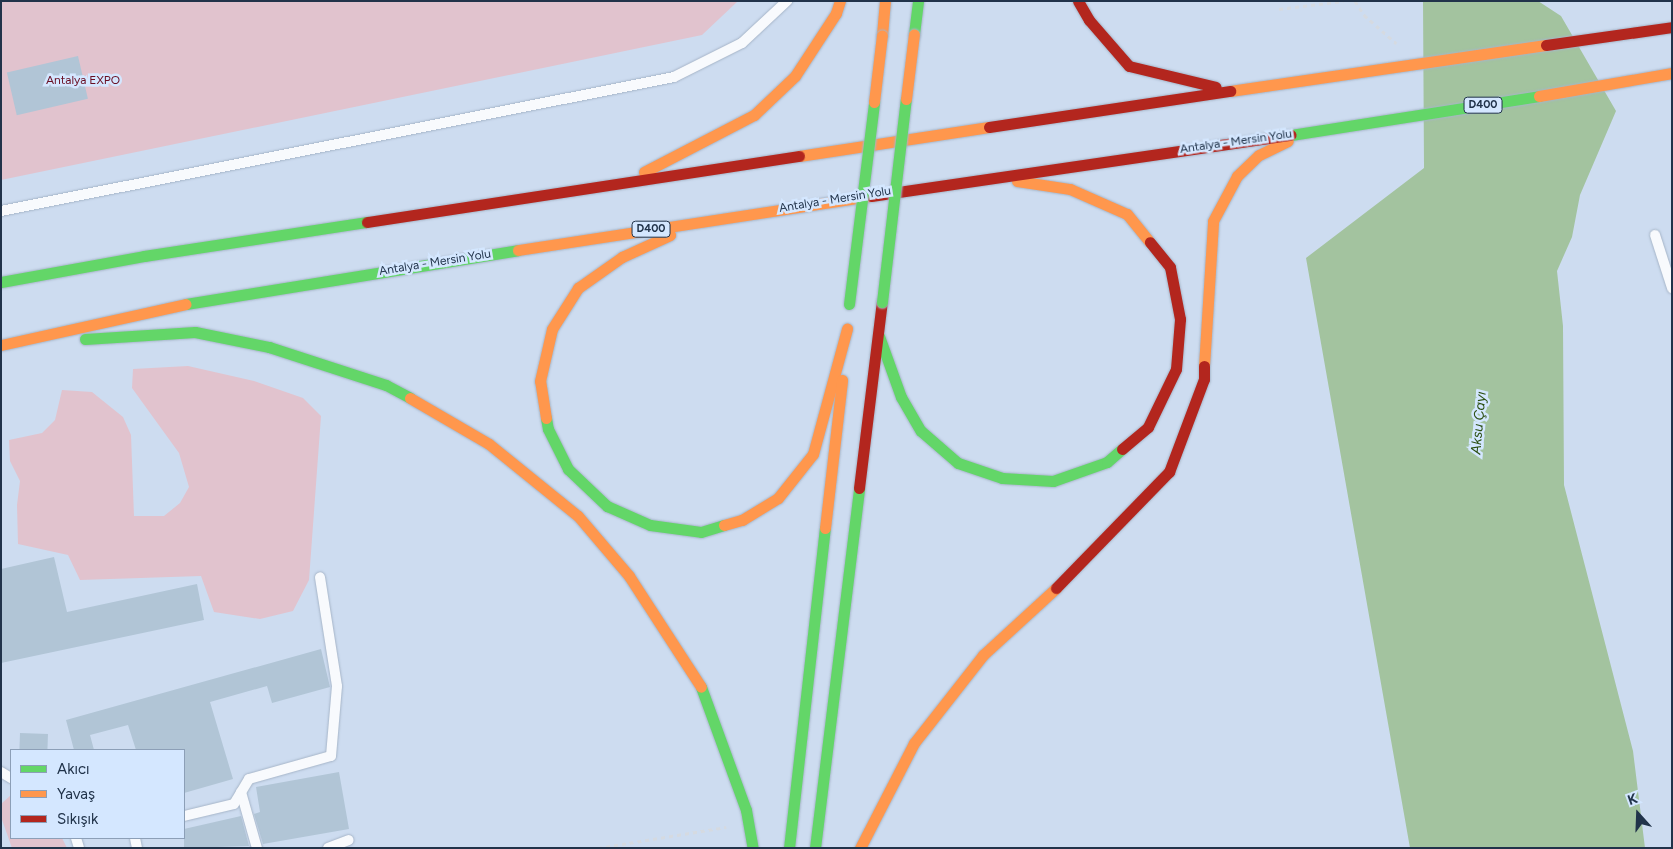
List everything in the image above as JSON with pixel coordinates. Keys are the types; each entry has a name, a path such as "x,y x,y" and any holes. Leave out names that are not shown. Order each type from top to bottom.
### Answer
{"main road":[{"path":"619,184 754,115 795,76 836,13 840,1"},
{"path":"788,848 885,1"},
{"path":"815,848 879,336 918,1"},
{"path":"1078,1 1089,20 1129,66 1230,91"},
{"path":"1,282 144,256 1307,78 1672,27"},
{"name":"Antalya - Mersin Yolu","path":"1,345 159,308 706,220 988,177 1448,112 1666,73"},
{"path":"860,848 914,743 983,655 1082,565 1168,472 1204,379 1207,285 1213,221 1237,176 1259,155 1305,132"},
{"path":"879,336 901,397 921,431 958,463 1002,478 1053,481 1106,462 1148,427 1176,369 1180,320 1170,267 1127,214 1070,189 988,177"},
{"path":"706,220 622,257 578,288 552,329 540,381 548,429 568,469 607,506 650,525 701,532 742,520 778,498 813,454 847,329"},
{"path":"1,345 195,332 269,347 386,385 489,444 578,516 628,576 701,686 749,826 753,848"}],"lane":[{"path":"1,211 674,77 742,43 787,1"},
{"path":"1655,235 1672,288"},
{"path":"185,816 234,804 249,779 330,756 337,686 320,577"},
{"path":"241,792 257,848"},
{"path":"328,848 348,840"}],"path":[{"path":"1279,8 1344,1"},
{"path":"1355,1 1364,15 1396,43"},
{"path":"598,848 721,827 749,826"}],"green space":[{"name":"Antalya EXPO","path":"1,1 738,1 702,35 1,180"},
{"path":"188,366 254,381 303,398 321,416 309,580 293,611 260,619 214,612 201,576 80,580 68,555 18,544 17,505 20,481 10,461 9,440 42,433 55,420 62,390 92,392 123,417 131,435 134,516 164,516 180,503 189,487 179,453 132,388 133,369"},
{"path":"10,796 10,839 62,839 67,848 12,848 1,817 1,804"}],"water":[{"name":"Aksu Çayı","path":"1423,1 1538,1 1561,16 1616,111 1580,195 1572,237 1557,271 1563,326 1564,485 1633,751 1645,848 1410,848 1306,258 1424,168"}],"building":[{"path":"78,56 88,99 17,115 7,72"},
{"path":"54,557 67,612 197,584 204,620 1,663 1,569"},
{"path":"321,649 330,687 272,703 267,686 210,702 233,779 185,793 185,749 136,749 128,725 90,735 94,749 74,749 66,720"},
{"path":"20,733 48,734 47,749 19,749"},
{"path":"339,772 349,829 263,844 254,814 260,812 256,787"},
{"path":"241,816 249,846 184,848 185,829"}],"traffic: fast":[{"path":"914,34 918,1"},
{"path":"1291,135 1539,96"},
{"path":"882,302 906,99"},
{"path":"849,304 874,102"},
{"path":"1,282 144,256 367,222"},
{"path":"186,304 518,250"},
{"path":"85,339 195,332 269,347 386,385 410,398"},
{"path":"879,336 901,397 921,431 958,463 1002,478 1053,481 1107,462 1122,449"},
{"path":"546,418 548,429 568,469 607,506 650,525 701,532 724,525"},
{"path":"815,848 859,488"},
{"path":"789,848 825,528"},
{"path":"701,687 746,810 753,848"}],"traffic: slow":[{"path":"644,172 754,115 795,76 836,13 840,1"},
{"path":"882,35 885,1"},
{"path":"906,99 914,34"},
{"path":"874,102 882,35"},
{"path":"1230,91 1546,45"},
{"path":"1539,96 1672,73"},
{"path":"799,156 989,127"},
{"path":"1204,366 1213,221 1237,176 1259,155 1288,141"},
{"path":"1017,181 1070,189 1127,214 1150,242"},
{"path":"518,250 871,196"},
{"path":"546,418 540,381 552,329 578,288 622,257 670,235"},
{"path":"1,345 186,304"},
{"path":"724,525 742,520 778,498 813,454 847,329"},
{"path":"825,528 842,380"},
{"path":"410,398 489,444 578,516 629,576 701,687"},
{"path":"860,848 914,743 983,655 1056,588"}],"traffic: jam":[{"path":"1078,1 1089,20 1129,66 1216,87"},
{"path":"1546,45 1672,27"},
{"path":"989,127 1230,91"},
{"path":"871,196 1291,135"},
{"path":"367,222 799,156"},
{"path":"1122,449 1148,427 1176,369 1180,319 1170,267 1150,242"},
{"path":"859,488 882,302"},
{"path":"1056,588 1169,472 1204,379 1204,366"}]}
